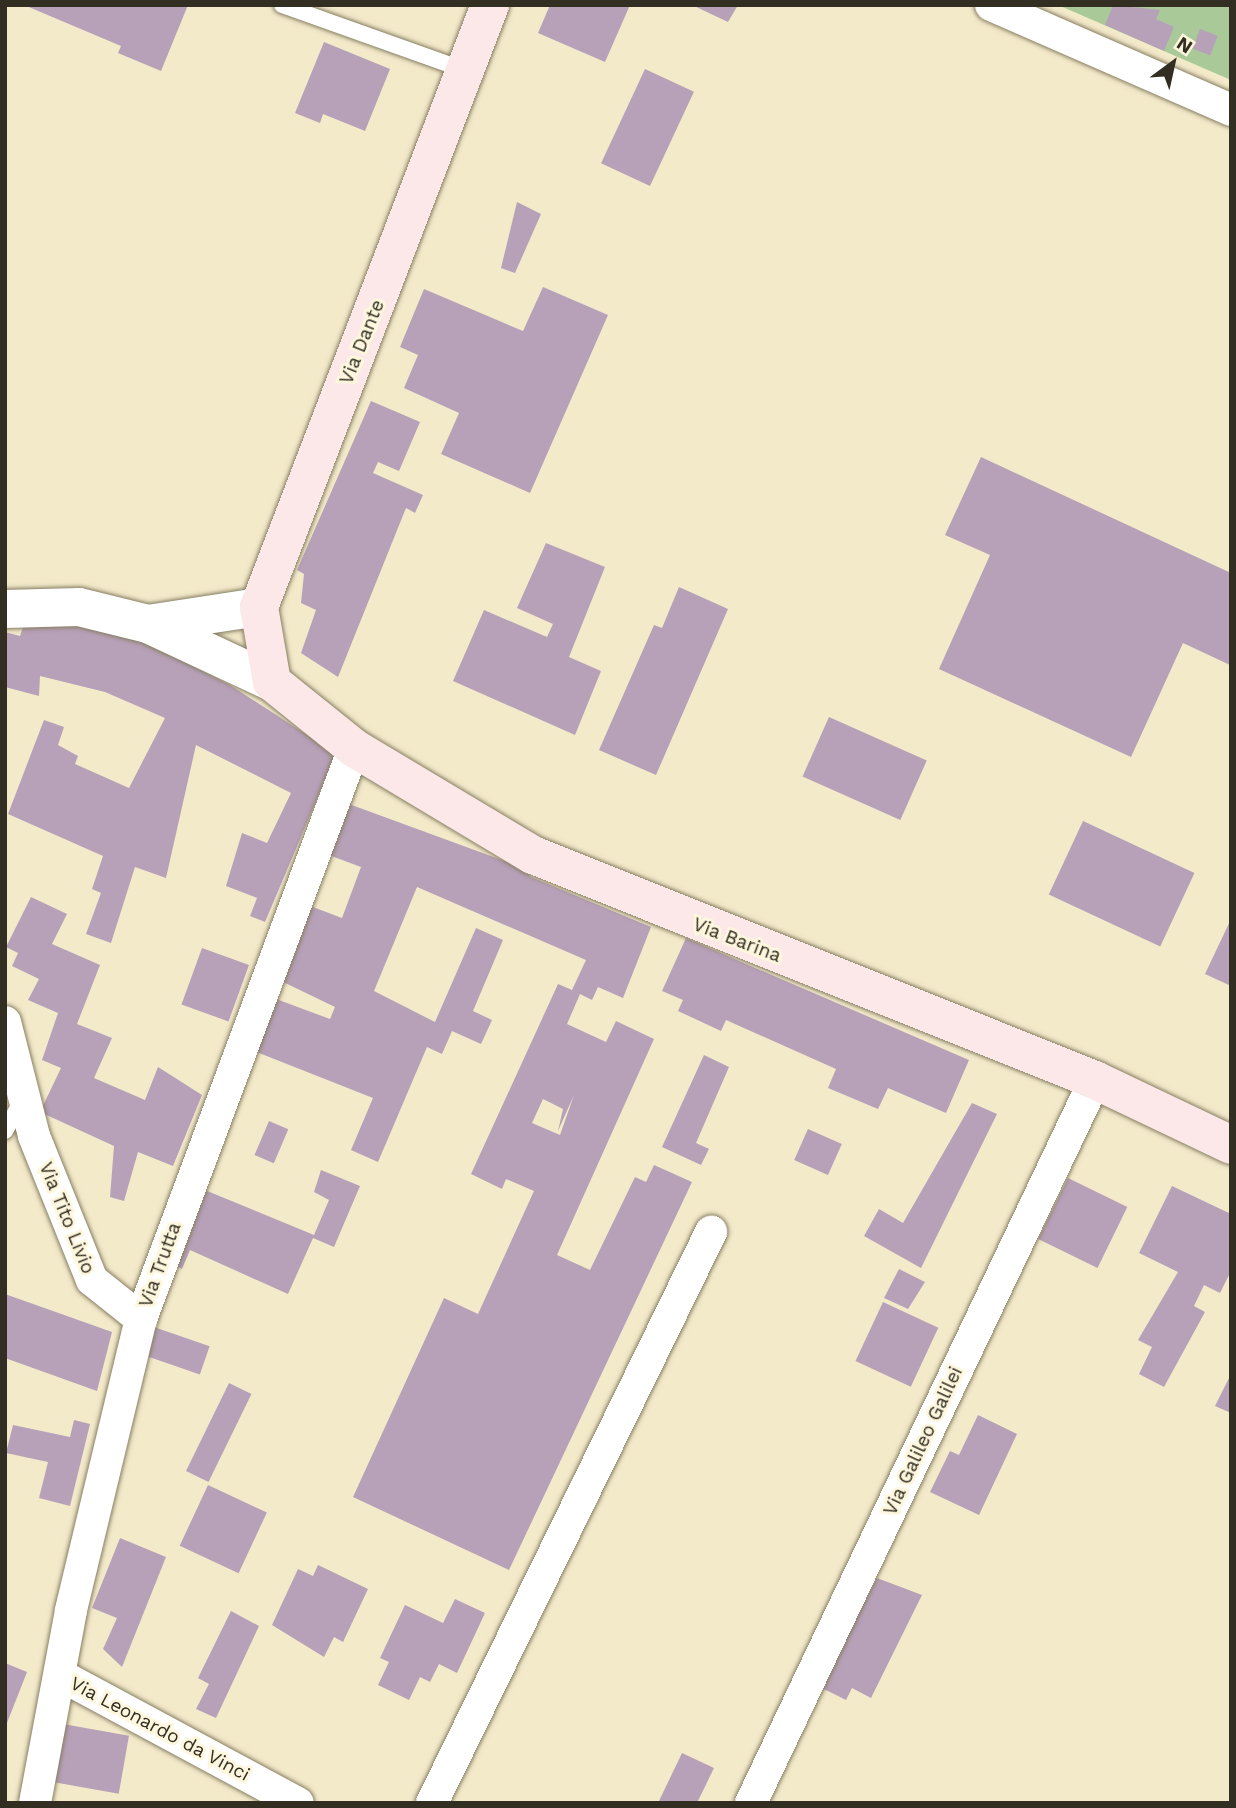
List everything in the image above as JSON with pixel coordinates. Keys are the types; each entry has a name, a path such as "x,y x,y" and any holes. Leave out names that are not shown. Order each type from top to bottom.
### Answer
{"main road":[{"name":"Via Dante","path":"259,607 468,71 490,5"},
{"path":"259,607 272,682"},
{"name":"Via Barina","path":"272,682 354,748 533,855 1095,1080 1231,1145"}],"street":[{"path":"991,5 1231,110"},
{"path":"5,610 79,607 148,624 272,682"},
{"path":"148,624 259,607"},
{"name":"Via Trutta","path":"35,1803 60,1675 141,1320 354,748"},
{"name":"Via Tito Livio","path":"5,1023 24,1097 92,1280 141,1320"},
{"name":"Via Galileo Galilei","path":"751,1803 1095,1080"},
{"path":"432,1803 711,1232"},
{"name":"Via Leonardo da Vinci","path":"60,1675 298,1803"}],"lane":[{"path":"282,5 468,71"},
{"path":"5,1131 24,1097"}],"green space":[{"path":"1058,5 1231,5 1231,80 1164,51"}],"building":[{"path":"24,5 188,5 161,71 118,53 121,46"},
{"path":"550,5 630,5 605,62 538,33"},
{"path":"692,5 738,5 728,22"},
{"path":"1113,5 1160,10 1156,19 1174,27 1164,51 1105,25"},
{"path":"1200,29 1218,36 1210,55 1192,49"},
{"path":"324,42 390,69 365,131 323,114 320,123 295,113"},
{"path":"645,69 694,92 650,186 601,163"},
{"path":"517,202 541,214 515,273 501,268"},
{"path":"543,287 608,315 530,493 441,454 459,413 404,388 418,355 400,347 424,289 523,331"},
{"path":"371,401 420,422 399,471 378,462 373,473 423,495 415,513 406,508 338,677 301,653 316,610 301,603 304,574 297,570"},
{"path":"981,457 1231,573 1230,665 1183,643 1131,757 939,669 990,555 945,535"},
{"path":"546,543 605,567 569,657 601,671 575,735 453,681 484,610 547,637 553,624 517,608"},
{"path":"679,587 728,609 656,775 599,750 654,625 662,628"},
{"path":"29,610 139,639 230,685 336,754 265,922 250,916 257,898 226,886 242,833 267,843 291,793 196,745 166,878 135,867 111,943 86,934 101,893 92,889 103,856 8,814 44,720 64,727 58,745 78,756 75,764 129,788 165,718 105,692 40,676 39,696 5,687 5,632 20,636"},
{"path":"829,717 927,761 900,820 803,776"},
{"path":"338,800 532,871 529,876 651,927 623,998 598,987 592,1000 580,994 567,1024 606,1042 616,1021 654,1039 557,1255 590,1270 635,1177 646,1182 654,1165 692,1182 509,1570 353,1497 444,1298 478,1314 534,1191 506,1179 502,1189 471,1174 558,984 572,990 586,960 417,887 374,991 435,1022 476,928 503,940 473,1011 492,1020 481,1044 452,1031 442,1054 427,1047 378,1162 351,1150 373,1098 249,1049 268,996 330,1019 335,1007 277,979 305,904 342,918 361,867 318,851","holes":["574,1095 560,1135 532,1123 543,1099 563,1109 558,1131"]},
{"path":"1083,821 1194,873 1160,946 1049,894"},
{"path":"31,897 67,914 52,944 100,965 77,1024 112,1038 94,1078 145,1100 158,1067 202,1095 173,1166 138,1152 124,1201 110,1197 114,1146 40,1112 61,1068 42,1060 58,1013 28,1000 39,979 12,966 18,953 6,947"},
{"path":"1231,919 1231,986 1205,974"},
{"path":"686,938 969,1060 946,1113 888,1088 878,1109 828,1088 836,1069 726,1020 721,1031 678,1011 683,1000 662,991"},
{"path":"202,948 249,965 228,1021 181,1004"},
{"path":"704,1055 729,1067 696,1143 709,1149 701,1165 662,1147"},
{"path":"972,1103 997,1114 921,1268 864,1236 879,1209 903,1223"},
{"path":"269,1121 288,1129 274,1163 255,1155"},
{"path":"808,1129 842,1144 828,1175 794,1160"},
{"path":"321,1170 360,1186 334,1247 313,1238 288,1294 190,1250 182,1269 164,1260 195,1186 314,1235 329,1200 314,1192"},
{"path":"1068,1178 1127,1207 1098,1268 1038,1239"},
{"path":"1172,1186 1231,1214 1231,1271 1220,1293 1204,1285 1194,1306 1205,1312 1164,1387 1139,1374 1152,1347 1138,1340 1178,1272 1139,1253"},
{"path":"899,1269 925,1282 908,1309 884,1298"},
{"path":"5,1294 112,1332 97,1391 5,1358"},
{"path":"883,1302 938,1328 911,1387 856,1361"},
{"path":"151,1326 210,1346 200,1375 141,1354"},
{"path":"1231,1374 1231,1413 1215,1406"},
{"path":"229,1383 251,1394 209,1482 186,1471"},
{"path":"978,1415 1017,1434 979,1515 930,1492 950,1451 959,1455"},
{"path":"74,1420 90,1424 70,1506 39,1498 48,1462 6,1453 13,1425 70,1437"},
{"path":"208,1485 267,1512 239,1573 180,1546"},
{"path":"120,1538 166,1557 122,1667 103,1649 117,1618 92,1608"},
{"path":"318,1565 368,1589 343,1642 334,1637 324,1657 272,1625 298,1569 313,1576"},
{"path":"877,1578 922,1595 871,1698 852,1688 846,1700 820,1687"},
{"path":"455,1599 485,1613 457,1673 439,1664 430,1682 420,1677 409,1700 378,1685 389,1662 380,1658 405,1605 443,1623"},
{"path":"231,1611 259,1626 216,1718 196,1709 209,1684 198,1678"},
{"path":"5,1663 27,1672 5,1728"},
{"path":"63,1724 129,1736 119,1794 53,1782"},
{"path":"682,1753 714,1768 697,1803 658,1803"}]}
